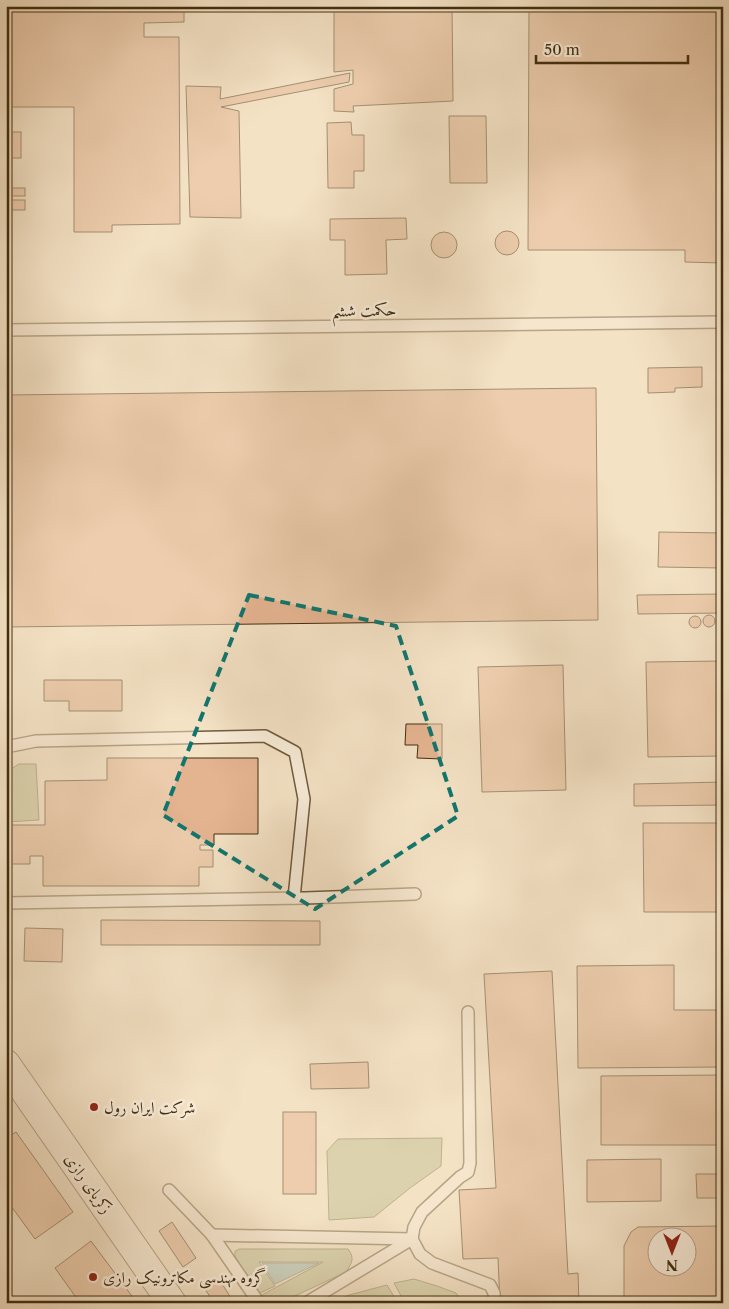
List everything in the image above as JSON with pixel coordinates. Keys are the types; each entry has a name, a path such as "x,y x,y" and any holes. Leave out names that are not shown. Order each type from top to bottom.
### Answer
{"street":[{"name":"زکریای رازی","path":"6,1064 172,1303"}],"lane":[{"name":"حکمت ششم","path":"6,330 723,322"},
{"path":"6,747 36,741 265,736 295,752 304,799 294,898"},
{"path":"6,903 415,894"},
{"path":"468,1012 470,1164 468,1172 422,1212 414,1226 412,1239 420,1254 432,1263 490,1285 494,1293 495,1303"},
{"path":"169,1190 212,1235 259,1303"},
{"path":"212,1235 412,1239"},
{"path":"306,1303 412,1239"}],"highlighted area":[{"path":"249,595 396,626 458,816 315,909 163,815"}],"green space":[{"path":"19,764 36,764 39,820 6,822 6,772"},
{"path":"442,1138 441,1166 374,1217 329,1220 327,1151 338,1139"},
{"path":"239,1249 348,1249 352,1260 346,1272 280,1303 265,1303 262,1295 323,1262 259,1262 275,1286 258,1294 235,1256 235,1251"},
{"path":"414,1279 456,1293 463,1303 405,1303 394,1283"},
{"path":"387,1285 398,1303 331,1303 349,1295"}],"water":[{"path":"262,1263 319,1263 275,1284"}],"building":[{"path":"6,6 184,6 184,22 144,23 144,37 179,37 180,224 112,225 112,232 74,232 74,107 6,107"},
{"path":"334,6 452,6 453,101 353,106 354,112 334,111 334,89 353,84 353,70 334,72"},
{"path":"529,6 723,6 722,263 685,262 685,250 528,250"},
{"path":"350,73 349,82 221,107 239,111 241,218 190,217 186,86 221,87 220,99"},
{"path":"449,116 486,116 487,183 450,183"},
{"path":"351,122 352,135 364,135 364,171 354,171 354,188 328,188 327,123"},
{"path":"6,132 21,132 21,158 6,158"},
{"path":"6,188 25,188 25,196 6,196"},
{"path":"6,200 25,200 25,210 6,210"},
{"path":"406,218 407,239 386,240 387,274 345,275 345,240 330,240 330,219"},
{"path":"507,231 516,234 519,243 516,252 507,255 498,252 495,243 498,234"},
{"path":"444,232 453,236 457,245 453,254 444,258 435,254 431,245 435,236"},
{"path":"702,367 702,387 675,388 675,392 648,393 648,368"},
{"path":"596,388 598,620 6,627 6,395"},
{"path":"659,532 723,533 723,568 658,567"},
{"path":"723,594 723,613 638,614 637,595"},
{"path":"711,615 714,616 714,626 707,627 704,626 703,619 704,616"},
{"path":"697,616 700,617 700,627 693,628 690,627 689,620 690,617"},
{"path":"723,661 723,756 648,757 646,662"},
{"path":"563,665 566,790 482,792 478,667"},
{"path":"44,680 122,680 122,711 69,711 69,701 44,701"},
{"path":"406,724 442,724 442,759 417,758 418,745 405,745"},
{"path":"107,758 258,758 258,834 214,834 214,845 200,845 200,850 213,850 213,867 199,867 199,886 43,886 43,856 30,856 30,864 6,864 6,825 45,825 45,781 107,780"},
{"path":"723,782 723,805 634,806 634,784"},
{"path":"643,823 723,823 723,912 644,912"},
{"path":"101,920 320,921 320,945 101,945"},
{"path":"25,928 63,929 62,962 24,961"},
{"path":"674,965 674,1010 723,1010 723,1067 578,1068 577,966"},
{"path":"552,971 568,1274 578,1273 579,1303 500,1303 498,1258 463,1259 459,1190 496,1188 484,974"},
{"path":"368,1062 369,1088 311,1089 310,1064"},
{"path":"723,1075 723,1145 601,1145 601,1076"},
{"path":"283,1112 316,1112 316,1194 283,1194"},
{"path":"16,1132 73,1212 35,1239 6,1199 6,1138"},
{"path":"661,1159 661,1201 587,1202 587,1160"},
{"path":"696,1174 723,1174 723,1198 697,1198"},
{"path":"172,1222 196,1258 183,1267 159,1231"},
{"path":"696,1226 723,1226 723,1303 624,1303 624,1246 631,1232 638,1227 646,1227 646,1276 696,1276"},
{"path":"91,1241 137,1303 80,1303 55,1268"},
{"path":"219,1279 234,1303 214,1303 205,1289"}],"place":[{"name":"شرکت ایران رول","path":"94,1107"},
{"name":"گروه مهندسی مکاترونیک رازی","path":"93,1277"}]}
